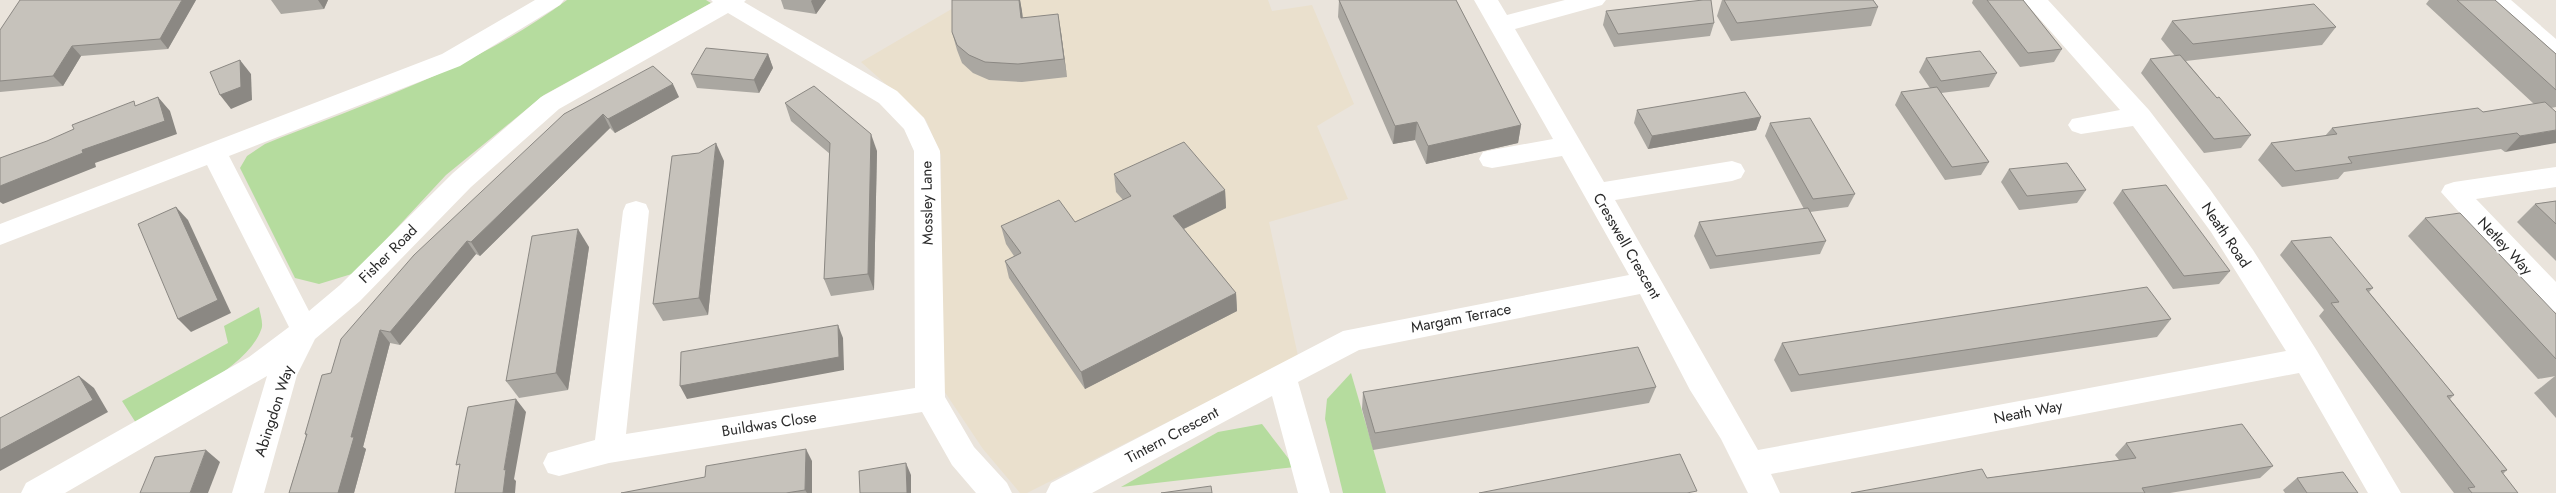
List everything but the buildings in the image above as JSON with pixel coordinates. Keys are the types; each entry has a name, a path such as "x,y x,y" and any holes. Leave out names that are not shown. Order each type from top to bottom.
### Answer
{"street":[{"path":"0,235 451,60 552,0"},
{"name":"Cresswell Crescent","path":"1486,0 1648,282 1764,493"},
{"path":"1500,25 1594,0"},
{"name":"Neath Road","path":"2035,0 2077,44 2140,116 2221,225 2307,359 2385,493"},
{"path":"2498,0 2556,52"},
{"name":"Fisher Road","path":"37,493 259,366 305,331 350,292 462,180 550,103 729,1"},
{"name":"Mossley Lane","path":"729,1 888,97 915,124 926,151 930,398 963,456 996,493"},
{"path":"2081,125 2140,116"},
{"path":"1492,159 1569,145"},
{"path":"214,152 305,331"},
{"path":"1597,194 1732,171"},
{"name":"Netley Way","path":"2556,177 2454,192 2556,301"},
{"path":"609,450 636,211"},
{"name":"Margam Terrace","path":"1282,377 1353,339 1648,282"},
{"name":"Abingdon Way","path":"248,493 282,374 305,331"},
{"name":"Neath Way","path":"1749,465 2307,359"},
{"path":"1282,377 1314,493"},
{"name":"Tintern Crescent","path":"1062,493 1282,377"},
{"name":"Buildwas Close","path":"559,463 609,450 930,398"}],"shaded area":[{"path":"967,0 1268,0 1272,11 1312,5 1354,104 1317,126 1348,199 1269,222 1298,356 1027,493 1020,493 983,449 942,388 941,155 926,120 861,62"}],"green space":[{"path":"567,0 706,0 711,3 544,95 446,175 355,273 319,284 295,278 240,168 247,156 265,144 421,82 459,64 532,24"},
{"path":"259,307 262,328 253,344 240,358 206,384 136,423 122,401 228,343 224,326"},
{"path":"1351,373 1386,493 1343,493 1325,419 1327,399"},
{"path":"1262,424 1295,467 1121,487 1218,432"}]}
